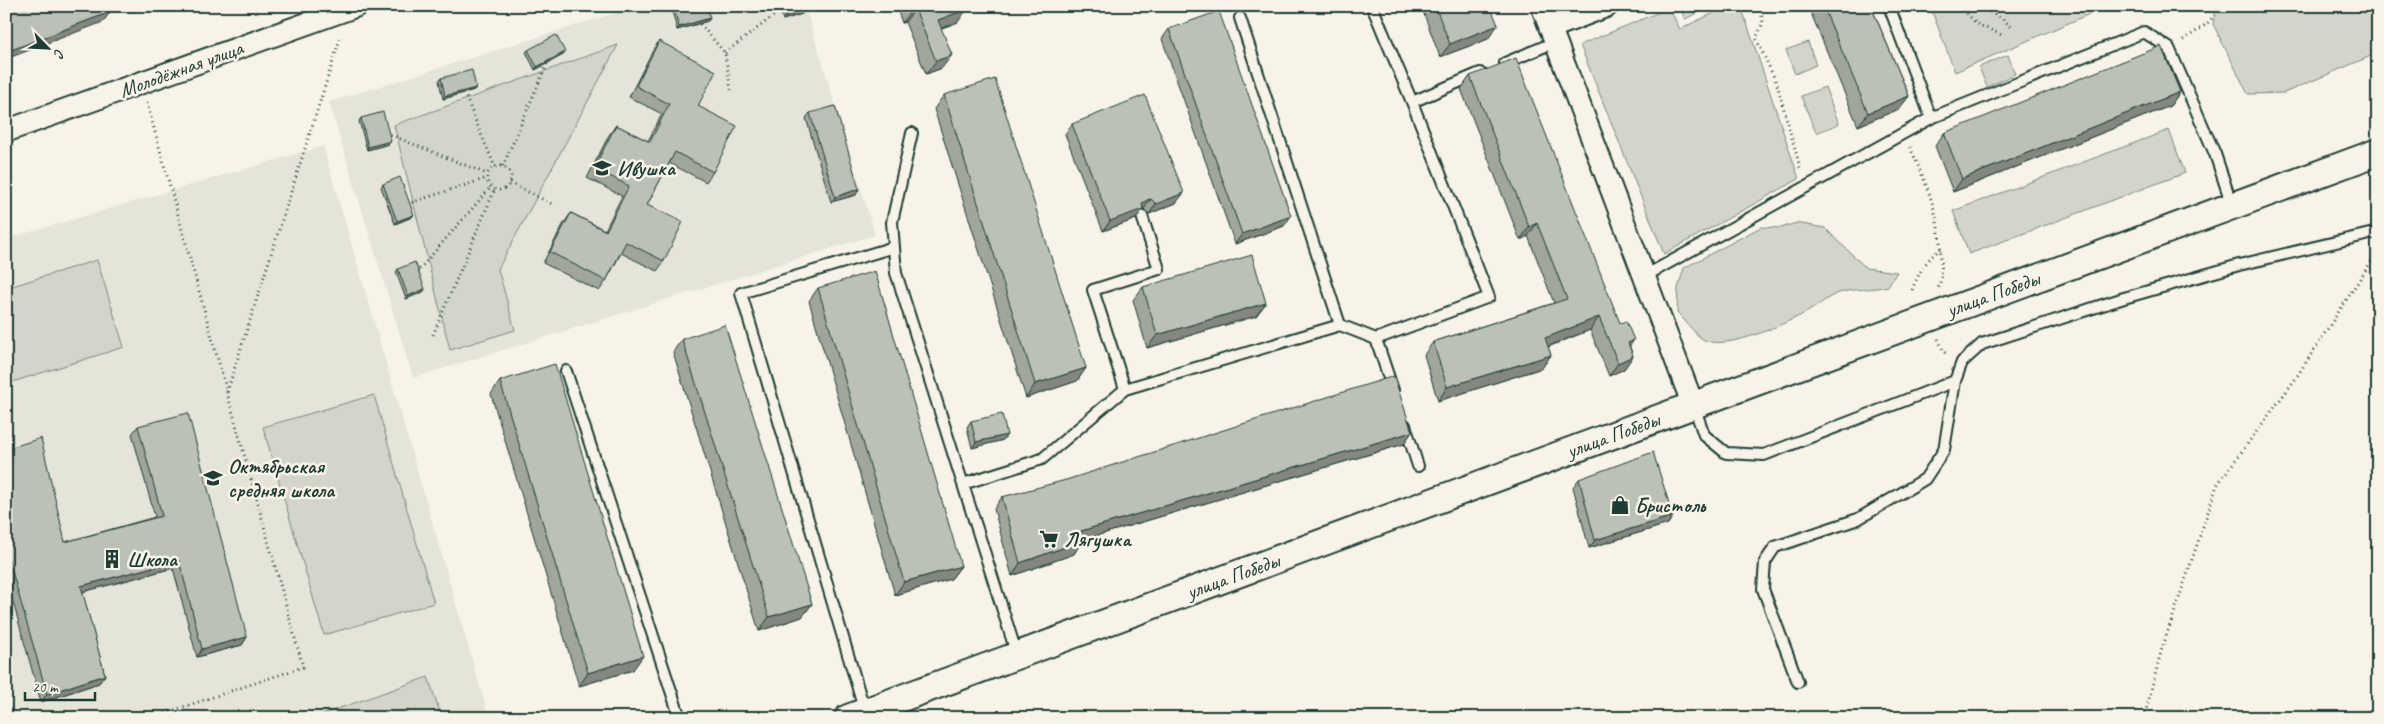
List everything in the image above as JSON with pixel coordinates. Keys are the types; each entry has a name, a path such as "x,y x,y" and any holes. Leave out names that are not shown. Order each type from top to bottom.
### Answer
{"street":[{"path":"1542,6 1693,405"},
{"path":"1552,35 1607,6"},
{"name":"Молодёжная улица","path":"6,131 351,7"},
{"name":"улица Победы","path":"857,715 2232,204 2378,152"}],"lane":[{"path":"963,484 1042,459 1125,389 1340,325 1376,339 1489,297 1372,6"},
{"path":"1888,6 1931,118"},
{"path":"1240,18 1340,325"},
{"path":"1643,277 1931,118 2144,32 2169,48 2215,154 2232,204"},
{"path":"1412,102 1552,35"},
{"path":"912,133 892,222 896,273 1017,656"},
{"path":"1125,389 1093,290 1159,269 1142,216"},
{"path":"1798,682 1763,590 1765,562 1775,547 1858,519 1925,479 1944,450 1955,381 1962,362 1982,344 2124,298 2238,265 2378,232"},
{"path":"857,715 741,293 894,247"},
{"path":"1376,339 1418,466"},
{"path":"566,371 680,718"},
{"path":"1693,405 1704,435 1726,453 1764,455 1955,381"}],"path":[{"path":"1760,6 1763,23 1756,38 1777,84 1800,169 1808,185"},
{"path":"1960,6 1977,24 2004,36"},
{"path":"1976,6 2002,18 2011,27"},
{"path":"2169,48 2197,33 2222,6"},
{"path":"227,392 351,7"},
{"path":"725,53 780,11"},
{"path":"700,24 725,53 731,90"},
{"path":"503,166 547,64"},
{"path":"141,83 303,667 150,718"},
{"path":"464,93 495,167"},
{"path":"386,133 487,176 491,187 495,189 504,189 510,183 510,173 503,166"},
{"path":"1904,133 1934,204 1940,227 1942,280 1938,291 1935,315"},
{"path":"407,204 487,176 495,167 503,166"},
{"path":"510,183 554,205"},
{"path":"416,274 491,187"},
{"path":"433,335 495,189"},
{"path":"1912,290 1919,272 1930,256 1941,249"},
{"path":"2144,718 2161,652 2217,485 2294,381 2378,251"}],"shaded area":[{"name":"Ивушка","path":"638,6 805,6 875,235 413,378 329,102"},
{"path":"1679,6 1709,6 1710,7 1685,19"},
{"path":"1717,6 1741,6 1799,179 1664,254 1580,45 1669,8 1680,29 1718,11"},
{"path":"1930,6 2108,6 1955,72"},
{"path":"2216,6 2378,6 2378,53 2284,93 2248,94 2213,24"},
{"path":"1808,42 1816,65 1795,74 1786,50"},
{"path":"618,45 498,269 515,330 450,350 394,125"},
{"path":"2008,55 2015,74 1987,87 1979,67"},
{"path":"1825,87 1839,124 1816,133 1801,96"},
{"path":"2169,130 2185,173 1969,254 1953,211"},
{"name":"Октябрьская средняя школа","path":"323,146 489,718 6,718 6,239"},
{"path":"1796,223 1825,228 1866,268 1897,272 1888,286 1839,293 1799,316 1757,334 1728,342 1715,342 1701,338 1677,312 1678,288 1684,268 1761,227 1781,228"},
{"path":"97,260 124,347 6,384 6,288"},
{"path":"374,395 434,603 324,635 263,427"},
{"path":"428,677 442,718 312,718"},
{"path":"6,691 14,718 6,718"}],"building":[{"path":"6,6 107,6 110,12 6,52"},
{"path":"682,6 707,6 710,18 679,27 674,9"},
{"path":"781,6 802,6 804,11 785,17"},
{"path":"910,6 966,6 967,9 938,20 952,55 936,61 915,9 911,10"},
{"path":"1435,6 1490,6 1498,25 1450,44"},
{"path":"1823,6 1871,6 1909,96 1868,113"},
{"path":"1219,11 1291,216 1242,234 1169,29"},
{"path":"556,35 565,52 537,67 528,50"},
{"path":"659,41 716,71 698,106 737,126 713,172 675,152 647,205 683,222 664,261 626,242 606,281 550,252 571,213 606,231 629,186 594,168 616,125 650,142 669,104 636,86"},
{"path":"2161,46 2180,92 1962,179 1944,133"},
{"path":"1516,58 1620,323 1626,321 1634,340 1628,343 1633,356 1618,363 1599,317 1545,338 1551,355 1447,387 1433,342 1567,299 1537,223 1529,227 1470,76"},
{"path":"472,70 476,88 445,96 441,78"},
{"path":"995,79 1086,368 1035,384 944,95"},
{"path":"1145,95 1184,193 1156,204 1151,199 1147,200 1142,204 1143,209 1110,221 1072,124"},
{"path":"835,106 859,189 835,197 810,113"},
{"path":"383,112 391,141 368,147 361,118"},
{"path":"400,177 414,215 397,221 383,184"},
{"path":"1252,255 1266,303 1157,335 1143,287"},
{"path":"415,262 425,289 408,296 398,269"},
{"path":"875,271 961,566 904,582 818,288"},
{"path":"725,325 812,604 769,617 682,339"},
{"path":"555,364 643,656 588,673 500,381"},
{"path":"1394,376 1412,432 1081,531 1082,541 1020,563 1002,497 1066,480"},
{"name":"Школа","path":"188,413 247,637 202,649 179,560 81,586 105,675 47,694 6,550 6,449 41,438 65,542 162,516 138,426"},
{"path":"1002,414 1007,435 976,442 971,421"},
{"name":"Бристоль","path":"1653,452 1673,516 1595,540 1579,479"}],"place":[{"name":"Ивушка","path":"602,168"},
{"name":"Октябрьская средняя школа","path":"213,478"},
{"name":"Бристоль","path":"1620,505"},
{"name":"Лягушка","path":"1049,539"},
{"name":"Школа","path":"112,559"}]}
